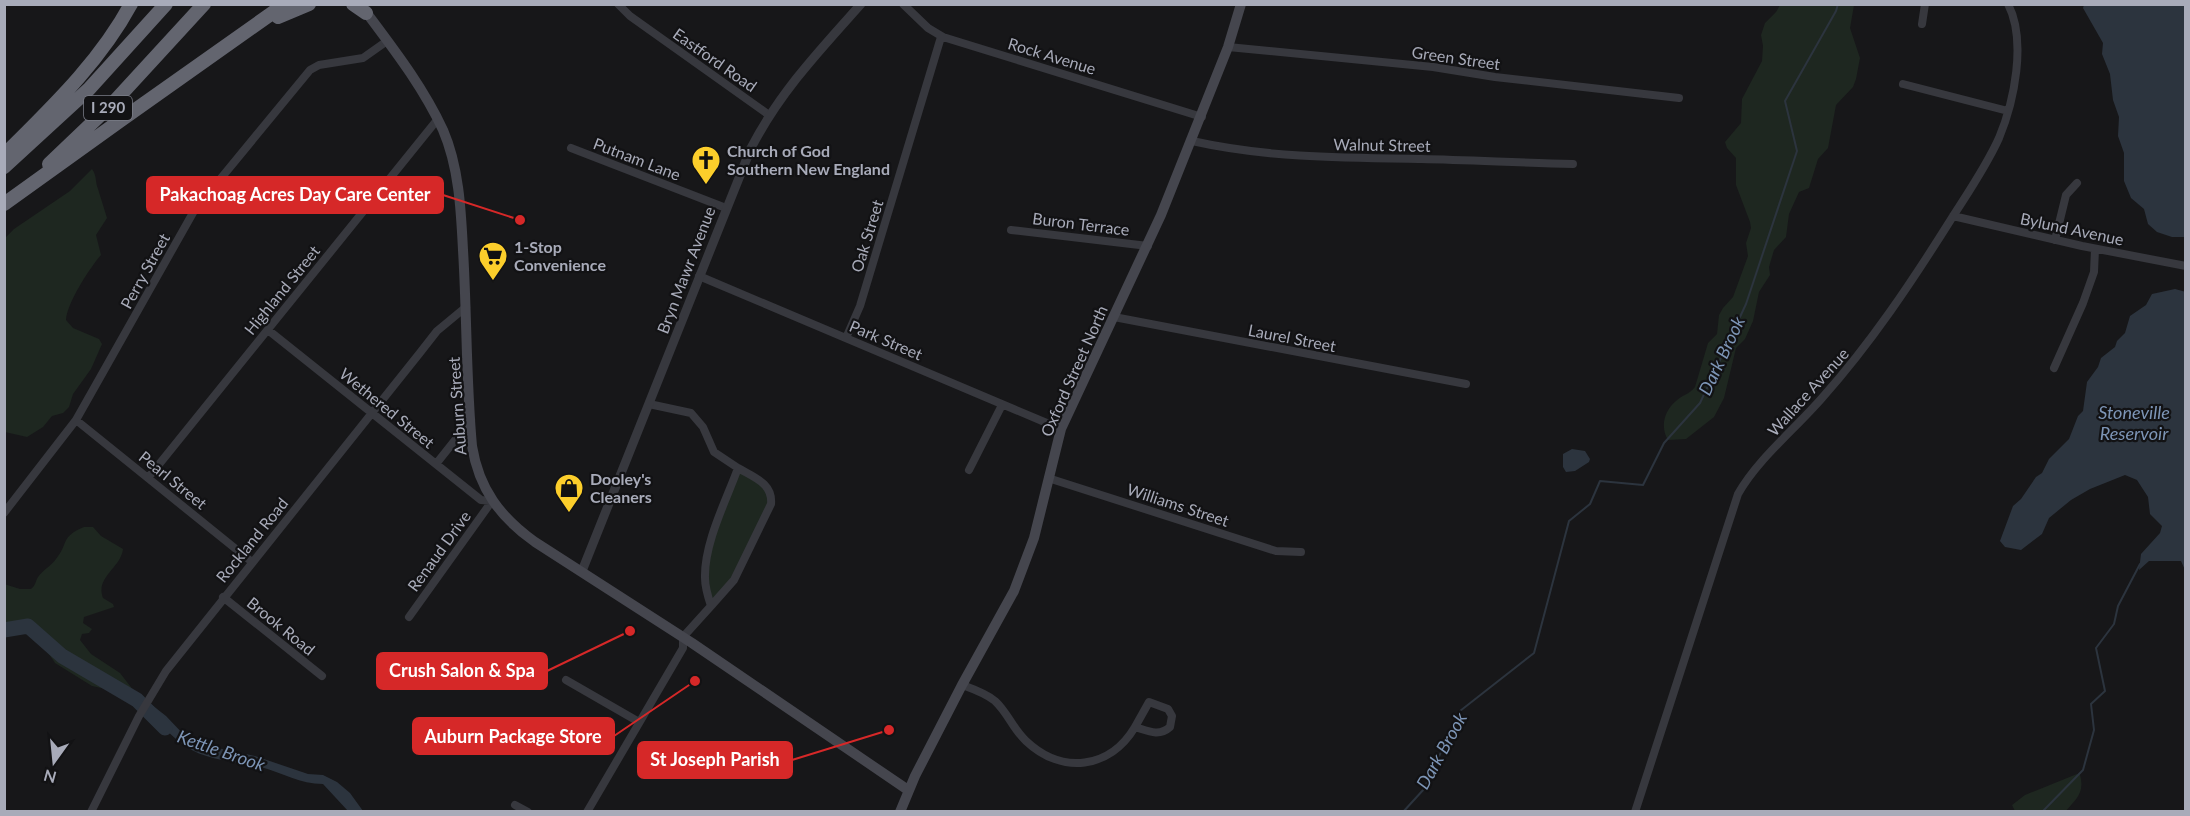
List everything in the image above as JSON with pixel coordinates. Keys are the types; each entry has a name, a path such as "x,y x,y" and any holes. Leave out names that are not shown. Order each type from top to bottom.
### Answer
{"highway":[{"path":"4,155 76,82 107,44 131,4"},
{"name":"I 290","path":"4,167 89,89 166,4"},
{"name":"I 290","path":"4,204 114,102 204,4"},
{"path":"4,204 285,4"},
{"path":"246,32 309,4"},
{"path":"353,4 363,7"}],"main road":[{"name":"Oxford Street North","path":"900,812 908,790 962,685 1014,591 1034,538 1061,429 1148,246 1202,117 1241,4"},
{"name":"Auburn Street","path":"363,7 412,75 437,120 450,152 457,184 466,307 472,446 477,470 492,501 521,531 683,637 908,790"}],"street":[{"name":"Eastford Road","path":"618,4 629,16 769,115"},
{"name":"Bryn Mawr Avenue","path":"582,571 743,164 769,115 797,76 861,4"},
{"name":"Rock Avenue","path":"903,4 941,37 1202,117"},
{"path":"1922,24 1925,4"},
{"name":"Wallace Avenue","path":"1635,812 1738,494 1750,476 1870,342 1953,216 1991,154 2002,131 2014,84 2017,53 2015,25 2008,4"},
{"name":"Oak Street","path":"846,338 860,306 941,37"},
{"name":"Perry Street","path":"4,513 76,420 194,211 303,77 315,67 363,58 387,41"},
{"name":"Green Street","path":"1228,47 1433,67 1496,77 1679,98"},
{"path":"1903,84 2007,111"},
{"name":"Highland Street","path":"148,478 437,120"},
{"name":"Walnut Street","path":"1192,141 1263,153 1315,157 1573,165"},
{"name":"Putnam Lane","path":"571,148 726,208"},
{"path":"2055,240 2066,195 2077,183"},
{"name":"Bylund Avenue","path":"1953,216 2095,249 2186,266"},
{"name":"Buron Terrace","path":"1011,230 1148,246"},
{"path":"2054,368 2094,273 2095,249"},
{"name":"Park Street","path":"699,276 1061,429"},
{"name":"Rockland Road","path":"91,812 145,704 166,670 437,331 466,307"},
{"name":"Laurel Street","path":"1114,317 1466,384"},
{"name":"Wethered Street","path":"268,330 481,500 492,501"},
{"path":"587,812 683,648 683,637 735,579 771,504 771,494 766,486 714,452 703,427 691,413 649,404"},
{"path":"969,470 1002,405"},
{"name":"Pearl Street","path":"76,420 252,562"},
{"path":"436,464 471,420"},
{"path":"711,606 705,579 707,558 738,468"},
{"name":"Williams Street","path":"1048,478 1276,551 1301,552"},
{"name":"Renaud Drive","path":"409,617 492,501"},
{"name":"Brook Road","path":"223,597 322,676"},
{"path":"566,680 639,722"},
{"path":"962,685 992,699 1002,708 1014,729 1025,740 1042,752 1064,761 1088,763 1099,760 1119,747 1136,727 1149,702 1168,709 1172,716 1170,727 1162,733 1136,727"},
{"path":"515,805 528,812"}],"shaded area":[{"path":"1780,5 1854,5 1850,28 1860,58 1856,79 1853,87 1836,105 1828,148 1818,159 1809,188 1799,192 1789,214 1786,237 1774,250 1769,267 1770,275 1759,292 1753,321 1745,339 1736,348 1724,398 1714,417 1686,439 1668,440 1664,430 1666,414 1676,401 1695,387 1708,343 1717,334 1719,315 1733,297 1748,256 1746,243 1751,228 1750,222 1736,185 1736,158 1725,142 1741,123 1742,99 1762,61 1761,35 1765,23"},
{"path":"92,169 107,218 96,235 101,255 74,296 66,320 73,328 99,339 102,344 91,369 73,394 69,407 63,413 52,416 43,427 27,437 5,432 5,238 14,229 70,191"},
{"path":"738,468 754,477 771,497 732,583 711,606 707,558"},
{"path":"84,527 93,527 101,536 123,549 118,562 102,584 103,598 114,607 84,617 83,623 92,629 89,633 82,634 80,640 91,654 120,673 134,691 129,698 120,692 92,686 55,663 29,636 19,631 5,630 4,584 20,589 31,589 40,575 56,559 68,537"},
{"path":"2077,774 2080,775 2080,791 2066,811 2015,811 2012,805 2025,795"}],"water":[{"path":"2084,5 2185,5 2185,237 2172,237 2157,232 2148,224 2144,209 2131,198 2124,181 2124,153 2118,136 2119,117 2113,100 2110,74 2102,54 2103,43 2083,8"},
{"name":"Stoneville Reservoir","path":"2175,289 2186,292 2185,589 2185,570 2181,561 2149,561 2139,570 2141,554 2160,533 2162,526 2150,514 2148,497 2137,480 2125,475 2090,489 2071,500 2049,518 2042,534 2021,550 2005,547 2000,541 2013,506 2021,499 2036,477 2042,473 2049,459 2069,439 2078,416 2083,411 2087,382 2098,367 2101,358 2115,347 2117,341 2125,333 2130,316 2146,305 2152,294"},
{"path":"1572,449 1585,451 1590,459 1575,471 1566,472 1563,467 1563,454"},
{"name":"Kettle Brook","path":"134,691 166,716 186,737 208,746 255,756 308,774 323,775 337,782 350,793 363,811 348,811 323,784 292,778 261,767 212,758 194,751 178,740 145,708 129,698"}],"waterway":[{"name":"Dark Brook","path":"1403,812 1424,789 1460,711 1534,653 1569,521 1590,504 1600,481 1643,485 1664,443 1700,403 1746,304 1797,151 1785,101 1838,4"},
{"path":"2042,812 2083,770 2094,730 2091,704 2105,691 2096,648 2114,624 2118,606 2140,564"},
{"name":"Kettle Brook","path":"4,630 28,626 62,656 137,700 165,728"}],"place":[{"name":"Church of God Southern New England","path":"706,186"},
{"name":"Pakachoag Acres Day Care Center","path":"520,220"},
{"name":"1-Stop Convenience","path":"493,282"},
{"name":"Dooley's Cleaners","path":"569,514"},
{"name":"Crush Salon & Spa","path":"630,631"},
{"name":"Auburn Package Store","path":"695,681"},
{"name":"St Joseph Parish","path":"889,730"}]}
